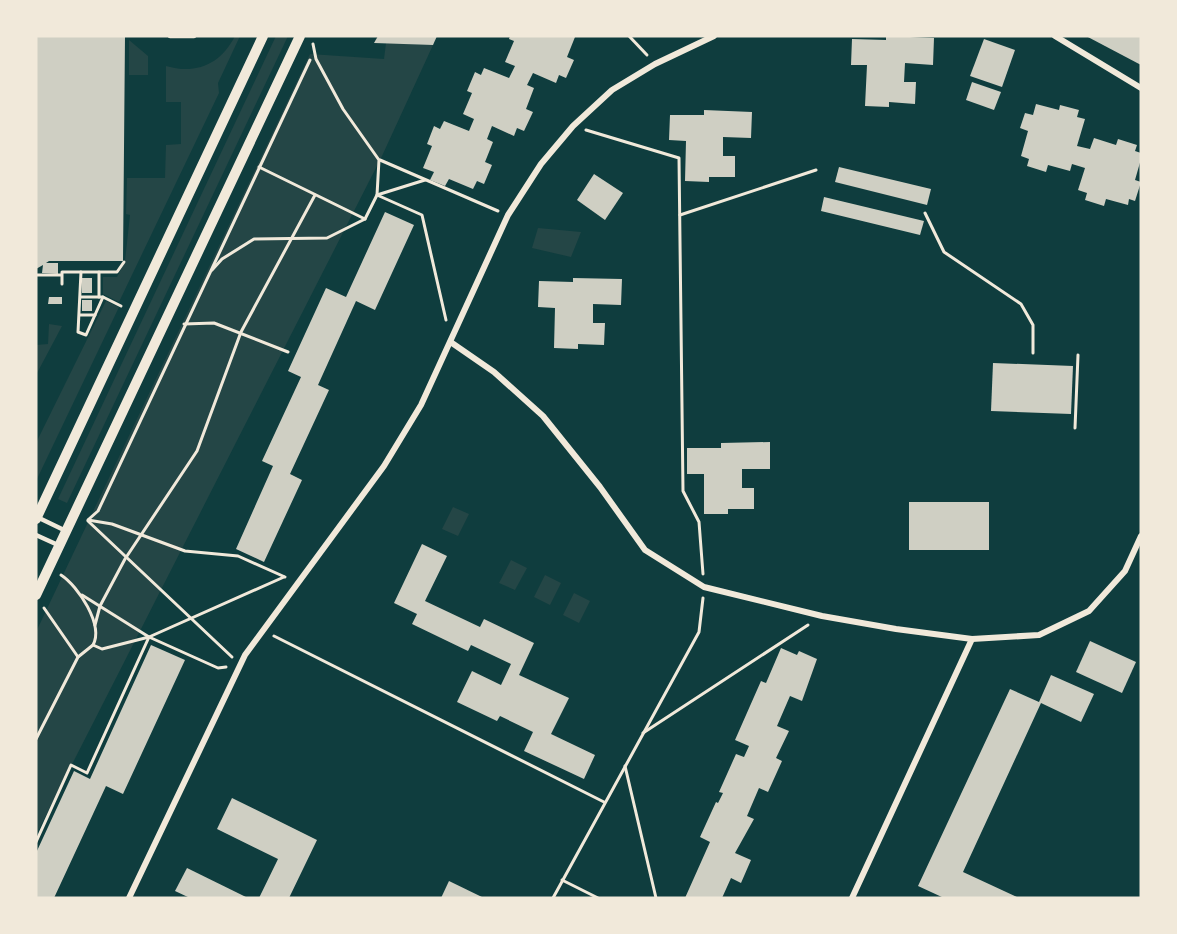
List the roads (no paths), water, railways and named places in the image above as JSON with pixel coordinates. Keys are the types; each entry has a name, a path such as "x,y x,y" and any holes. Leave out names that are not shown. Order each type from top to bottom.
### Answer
{"street":[{"path":"36,518 263,36"},
{"path":"36,595 300,36"},
{"path":"129,898 245,655 261,630 384,466 421,405 452,343 508,215 541,164 573,126 612,90 655,64 714,36"},
{"path":"1055,36 1141,88"},
{"path":"452,343 494,372 543,416 645,550 704,587 822,616 972,639 1039,635 1089,611 1125,571 1141,536"},
{"path":"852,898 972,639"}],"lane":[{"path":"170,36 194,36"},
{"path":"36,518 66,531"},
{"path":"36,535 59,546"}]}
